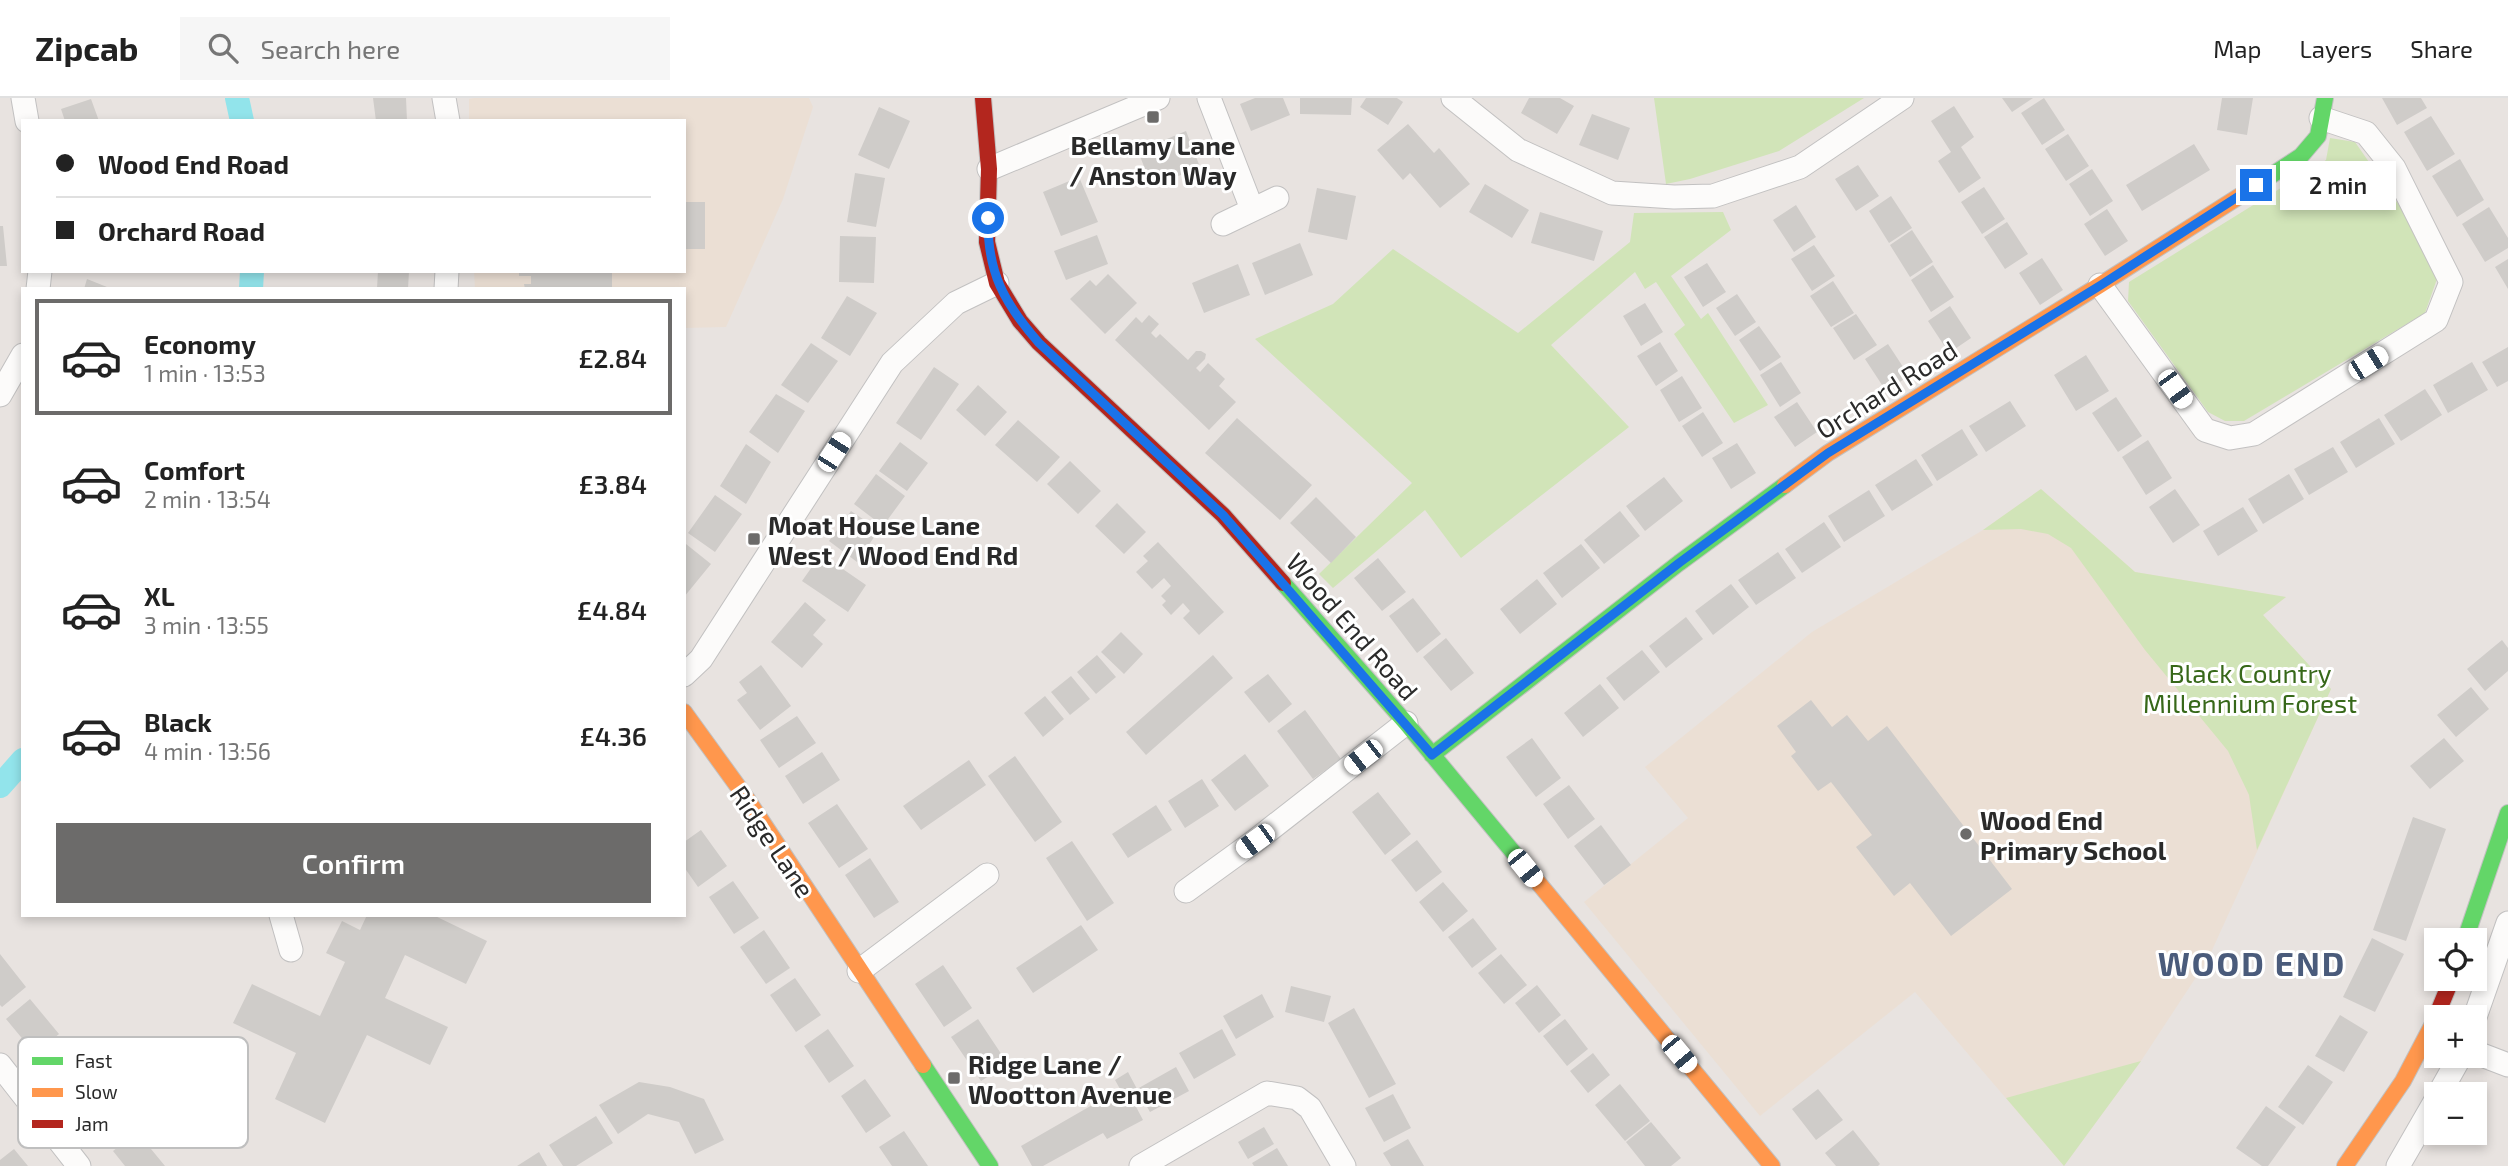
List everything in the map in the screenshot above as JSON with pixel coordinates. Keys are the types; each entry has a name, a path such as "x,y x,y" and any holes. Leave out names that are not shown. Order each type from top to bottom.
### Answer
{"street":[{"path":"23,98 27,119"},
{"path":"444,98 448,119"},
{"name":"Wood End Road","path":"983,98 989,169 987,242 997,283 1020,321 1039,343 1223,515 1406,723 1772,1166"},
{"path":"989,169 1158,98"},
{"path":"1209,98 1252,209"},
{"path":"1453,98 1518,150 1612,192 1674,197 1713,196 1800,167 1902,98"},
{"path":"2101,285 2205,430 2230,438 2254,434 2436,320 2451,282 2394,168 2366,133 2323,108"},
{"name":"Orchard Road","path":"1432,755 1679,563 1828,453 2101,285 2301,156 2318,136 2323,108"},
{"path":"1223,224 1277,198"},
{"path":"686,673 701,659 892,363 956,303 997,283"},
{"path":"0,395 21,358"},
{"name":"Ridge Lane","path":"686,715 747,799 990,1166"},
{"path":"1186,891 1255,841 1406,723"},
{"path":"2469,928 2508,813"},
{"path":"859,971 987,875"},
{"path":"282,917 291,950"},
{"path":"2479,1005 2508,923"},
{"path":"2345,1166 2403,1081 2424,1044"},
{"path":"2487,1057 2508,1065"},
{"path":"0,1065 18,1088"},
{"path":"1141,1166 1267,1093 1297,1098 1310,1108 1344,1166"},
{"path":"2398,1166 2424,1121"},
{"path":"65,1148 79,1166"}],"shaded area":[{"path":"809,98 813,107 783,199 726,327 686,328 686,287 475,287 474,273 686,273 686,119 469,119 469,99"},
{"name":"Wood End Primary School","path":"2041,489 2135,572 2286,597 2263,615 2331,689 2208,959 2141,1061 2064,1166 1915,992 1760,1116 1584,902 1688,818 1645,767 1812,632 1983,530"}],"green space":[{"path":"1654,98 1864,98 1779,151 1666,184"},
{"path":"2330,138 2355,142 2401,208 2437,279 2425,313 2244,421 2225,421 2208,412 2128,301 2129,282 2326,160"},
{"path":"1723,212 1731,230 1671,276 1701,319 1708,313 1768,405 1734,423 1674,334 1685,325 1656,282 1645,289 1635,272 1551,345 1629,427 1461,558 1425,510 1333,588 1319,574 1412,483 1255,339 1333,304 1393,249 1518,333 1630,242 1634,213"},
{"name":"Black Country Millennium Forest","path":"2041,489 2135,572 2286,597 2263,615 2331,689 2257,850 2249,795 2228,751 2145,650 2071,548 2048,534 2021,529 1983,530"},
{"path":"2141,1061 2064,1166 2006,1098"}],"building":[{"path":"373,98 406,98 407,119 376,119"},
{"path":"1255,98 1283,98 1290,115 1251,131 1240,104"},
{"path":"1300,98 1352,98 1351,115 1300,114"},
{"path":"1366,98 1397,98 1403,102 1388,125 1360,107"},
{"path":"1529,98 1560,98 1574,106 1557,134 1521,113"},
{"path":"2002,98 2033,98 2012,112"},
{"path":"2044,98 2065,130 2042,145 2021,113"},
{"path":"2222,98 2253,98 2247,135 2217,130"},
{"path":"2382,98 2421,98 2427,108 2397,125"},
{"path":"91,99 98,119 64,119 61,109"},
{"path":"1954,106 1974,137 1961,147 1981,178 1959,193 1938,161 1951,152 1931,121"},
{"path":"879,107 910,121 889,169 858,155"},
{"path":"1592,114 1630,128 1618,160 1579,145"},
{"path":"2431,116 2455,154 2427,171 2404,132"},
{"path":"1408,124 1434,153 1439,148 1470,184 1440,208 1410,173 1403,180 1377,150"},
{"path":"1186,131 1200,167 1152,187 1138,151"},
{"path":"2068,134 2089,166 2066,181 2045,149"},
{"path":"2194,144 2210,170 2142,211 2126,185"},
{"path":"2460,159 2484,200 2457,217 2432,176"},
{"path":"1858,165 1879,196 1856,211 1835,179"},
{"path":"2092,169 2113,201 2090,216 2069,184"},
{"path":"855,173 885,178 876,227 847,222"},
{"path":"1079,177 1098,222 1061,236 1043,192"},
{"path":"1485,184 1529,210 1512,238 1469,212"},
{"path":"1984,187 2005,219 1982,234 1961,202"},
{"path":"1317,188 1356,196 1347,240 1308,232"},
{"path":"1891,196 1912,228 1889,243 1869,211"},
{"path":"686,202 705,202 705,249 686,249"},
{"path":"1796,205 1816,237 1794,252 1773,220"},
{"path":"2489,207 2508,238 2508,248 2485,262 2462,224"},
{"path":"2107,209 2128,241 2105,256 2084,224"},
{"path":"1540,212 1603,231 1594,261 1531,243"},
{"path":"2007,222 2028,254 2005,269 1984,237"},
{"path":"0,226 3,226 7,266 0,266"},
{"path":"1912,230 1933,262 1910,277 1890,245"},
{"path":"1097,235 1108,264 1066,280 1054,251"},
{"path":"840,236 876,237 874,283 839,282"},
{"path":"1300,243 1313,275 1265,295 1252,263"},
{"path":"1814,245 1835,276 1812,291 1791,259"},
{"path":"2042,258 2063,290 2040,305 2019,273"},
{"path":"2508,259 2508,289 2495,267"},
{"path":"1707,263 1726,292 1703,307 1684,277"},
{"path":"1238,264 1250,295 1204,313 1192,283"},
{"path":"1933,265 1954,297 1931,312 1911,280"},
{"path":"378,273 409,273 408,287 377,287"},
{"path":"519,273 612,273 612,287 525,287 524,284 531,284 531,276 519,276"},
{"path":"1108,274 1137,303 1105,334 1070,299 1090,280 1096,286"},
{"path":"87,279 107,287 85,287"},
{"path":"1833,281 1854,313 1831,327 1810,296"},
{"path":"1737,294 1756,322 1735,336 1716,308"},
{"path":"847,296 877,313 850,356 821,338"},
{"path":"1645,303 1663,332 1641,346 1623,316"},
{"path":"1950,306 1971,338 1949,353 1928,321"},
{"path":"1856,314 1877,345 1854,360 1833,328"},
{"path":"1149,315 1159,324 1151,333 1156,338 1160,334 1188,360 1196,351 1201,351 1206,354 1205,359 1196,368 1200,372 1208,363 1225,379 1219,386 1236,402 1209,430 1115,340 1136,317 1142,323"},
{"path":"1759,326 1781,357 1760,371 1739,340"},
{"path":"1660,342 1678,371 1656,386 1637,356"},
{"path":"811,343 838,361 808,403 781,385"},
{"path":"1888,344 1909,376 1886,391 1865,359"},
{"path":"2508,347 2508,381 2497,387 2482,362"},
{"path":"2086,355 2109,391 2076,411 2054,375"},
{"path":"1781,362 1801,393 1780,407 1760,375"},
{"path":"2472,362 2488,390 2448,413 2433,385"},
{"path":"934,367 959,384 921,440 896,423"},
{"path":"1682,376 1702,408 1679,422 1660,390"},
{"path":"978,385 1007,412 985,436 956,410"},
{"path":"2425,389 2442,415 2401,441 2384,415"},
{"path":"776,394 805,411 778,453 749,432"},
{"path":"2116,397 2142,436 2118,452 2092,413"},
{"path":"2010,401 2026,426 1986,452 1969,426"},
{"path":"1797,402 1817,432 1795,447 1774,417"},
{"path":"1703,412 1723,443 1702,457 1682,426"},
{"path":"1237,418 1312,485 1280,520 1205,453"},
{"path":"2379,418 2395,444 2356,468 2340,442"},
{"path":"1018,420 1060,457 1037,482 995,445"},
{"path":"1962,429 1978,455 1937,481 1921,455"},
{"path":"2148,440 2172,478 2146,495 2122,457"},
{"path":"900,442 928,463 907,491 879,471"},
{"path":"1737,443 1756,473 1731,489 1712,458"},
{"path":"746,444 771,462 746,504 720,486"},
{"path":"2333,447 2348,472 2309,495 2294,469"},
{"path":"1916,459 1933,485 1892,511 1875,485"},
{"path":"1070,461 1101,491 1078,514 1047,484"},
{"path":"876,474 905,496 883,526 854,504"},
{"path":"2289,474 2304,499 2263,524 2248,499"},
{"path":"1664,477 1683,501 1645,531 1626,506"},
{"path":"2175,489 2200,525 2173,543 2149,507"},
{"path":"1869,490 1885,516 1844,542 1828,516"},
{"path":"715,495 742,514 715,552 688,533"},
{"path":"1316,497 1356,537 1331,563 1290,523"},
{"path":"1117,503 1146,532 1124,554 1095,526"},
{"path":"2243,507 2258,531 2218,556 2203,531"},
{"path":"851,511 879,530 857,562 829,541"},
{"path":"1620,511 1640,536 1604,564 1584,540"},
{"path":"1824,522 1841,547 1802,573 1785,549"},
{"path":"1158,542 1224,612 1199,635 1183,618 1190,611 1183,603 1171,615 1162,605 1166,601 1161,596 1171,586 1164,578 1152,589 1136,572 1148,561 1143,556"},
{"path":"686,544 711,564 686,595"},
{"path":"1581,544 1600,568 1562,598 1543,573"},
{"path":"1778,552 1796,578 1756,605 1738,580"},
{"path":"821,554 866,585 848,612 802,581"},
{"path":"1378,558 1406,592 1382,611 1354,578"},
{"path":"1537,579 1557,604 1520,634 1500,609"},
{"path":"1731,584 1749,607 1713,635 1695,611"},
{"path":"1413,598 1441,634 1417,653 1389,616"},
{"path":"805,602 826,620 813,635 823,644 802,668 771,642"},
{"path":"1686,617 1703,639 1666,668 1649,646"},
{"path":"1121,632 1143,654 1124,674 1101,652"},
{"path":"1446,638 1474,673 1451,691 1423,657"},
{"path":"2502,640 2508,648 2508,671 2485,691 2467,669"},
{"path":"1642,650 1660,672 1624,701 1606,678"},
{"path":"1097,655 1116,677 1096,694 1077,672"},
{"path":"1213,655 1233,678 1146,755 1126,732"},
{"path":"761,665 791,706 760,730 737,700 747,693 739,682"},
{"path":"1268,674 1292,704 1269,723 1244,692"},
{"path":"1071,676 1090,699 1070,715 1051,692"},
{"path":"1600,684 1619,708 1583,737 1564,713"},
{"path":"2471,687 2489,709 2456,737 2437,715"},
{"path":"1045,696 1064,719 1043,737 1024,713"},
{"path":"1811,700 1832,727 1847,715 1868,741 1887,726 2012,889 1951,936 1910,883 1894,896 1856,847 1872,835 1831,782 1818,791 1791,756 1796,752 1777,726"},
{"path":"1305,710 1341,759 1313,779 1277,731"},
{"path":"797,716 816,743 779,768 760,740"},
{"path":"1532,738 1561,778 1536,797 1506,757"},
{"path":"2444,738 2464,761 2430,789 2410,766"},
{"path":"822,752 840,780 803,804 785,776"},
{"path":"1245,754 1269,786 1235,811 1211,780"},
{"path":"1015,756 1062,822 1035,842 988,776"},
{"path":"969,760 986,785 921,830 903,806"},
{"path":"1202,779 1219,806 1185,828 1168,801"},
{"path":"1569,785 1595,819 1568,839 1543,804"},
{"path":"1378,792 1411,834 1385,855 1352,812"},
{"path":"837,804 868,849 839,868 808,823"},
{"path":"1156,805 1172,830 1128,858 1112,834"},
{"path":"2413,817 2446,829 2406,941 2373,930"},
{"path":"1601,825 1631,865 1604,885 1574,846"},
{"path":"701,830 727,866 698,887 686,870 686,841"},
{"path":"1417,840 1442,872 1416,892 1391,860"},
{"path":"1072,841 1114,903 1087,921 1046,858"},
{"path":"870,858 899,902 874,918 845,875"},
{"path":"733,881 759,918 734,934 709,897"},
{"path":"1443,882 1468,911 1443,932 1419,902"},
{"path":"366,917 437,917 487,941 466,984 405,955 385,998 448,1027 430,1065 367,1035 325,1123 275,1099 296,1053 233,1023 252,984 320,1016 345,962 326,953 342,921 360,930"},
{"path":"1473,918 1497,949 1472,968 1448,937"},
{"path":"1081,925 1098,950 1033,993 1016,968"},
{"path":"764,930 790,968 766,984 740,947"},
{"path":"2372,938 2404,954 2375,1012 2343,997"},
{"path":"0,954 26,987 2,1007 0,1005"},
{"path":"1501,954 1527,985 1504,1004 1478,973"},
{"path":"943,965 972,1008 944,1027 915,984"},
{"path":"795,978 821,1015 796,1032 770,995"},
{"path":"1537,985 1561,1015 1539,1033 1515,1003"},
{"path":"1291,986 1331,996 1324,1022 1285,1012"},
{"path":"1262,994 1274,1017 1236,1039 1223,1016"},
{"path":"30,999 59,1034 55,1037 21,1037 6,1019"},
{"path":"1354,1008 1396,1084 1369,1098 1328,1023"},
{"path":"2340,1015 2368,1032 2344,1072 2315,1056"},
{"path":"978,1019 1008,1064 981,1081 951,1037"},
{"path":"1565,1019 1588,1049 1567,1066 1543,1036"},
{"path":"828,1029 854,1066 829,1083 804,1046"},
{"path":"1222,1029 1236,1055 1194,1079 1179,1053"},
{"path":"1593,1053 1610,1075 1588,1093 1570,1071"},
{"path":"2308,1065 2333,1082 2303,1125 2278,1107"},
{"path":"1176,1067 1189,1091 1150,1112 1142,1098 1134,1103 1143,1120 1107,1139 1103,1133 1043,1166 1032,1166 1021,1146 1120,1089 1115,1080 1128,1072 1137,1089"},
{"path":"865,1079 891,1116 866,1133 841,1096"},
{"path":"639,1082 670,1087 704,1099 724,1140 695,1154 679,1122 648,1114 618,1134 599,1105"},
{"path":"1620,1084 1650,1121 1625,1141 1595,1105"},
{"path":"1818,1089 1843,1120 1816,1140 1792,1109"},
{"path":"1393,1094 1411,1128 1384,1142 1365,1108"},
{"path":"2266,1106 2296,1127 2268,1166 2262,1166 2236,1148"},
{"path":"596,1116 613,1143 576,1166 563,1166 549,1145"},
{"path":"1651,1122 1681,1158 1671,1166 1645,1166 1626,1142"},
{"path":"1264,1127 1274,1144 1248,1159 1238,1142"},
{"path":"1853,1130 1880,1164 1878,1166 1836,1166 1825,1153"},
{"path":"904,1131 928,1166 892,1166 879,1147"},
{"path":"1408,1139 1424,1166 1391,1166 1383,1153"},
{"path":"117,1148 150,1148 165,1166 125,1166 113,1151"},
{"path":"1277,1148 1288,1166 1254,1166 1252,1163"},
{"path":"14,1149 28,1166 0,1166 0,1160"},
{"path":"539,1152 547,1166 517,1166"}],"waterway":[{"path":"237,98 242,119"},
{"path":"251,287 252,273"},
{"path":"0,786 21,762"}],"traffic: fast":[{"path":"2246,192 2301,156 2318,136 2325,98"},
{"path":"1432,755 1679,563 1785,485"},
{"path":"1283,583 1406,723 1522,863"},
{"path":"2469,928 2508,813"},
{"path":"923,1065 990,1166"}],"traffic: slow":[{"path":"1785,485 1828,453 2246,192"},
{"path":"686,715 747,799 923,1065"},
{"path":"1522,863 1772,1166"},
{"path":"2345,1166 2403,1081 2424,1041"}],"traffic: jam":[{"path":"983,98 989,169 987,242 997,283 1020,321 1039,343 1223,515 1283,583"},
{"path":"2441,1005 2447,991"}],"place":[{"name":"Bellamy Lane / Anston Way","path":"1153,117"},
{"name":"Moat House Lane West / Wood End Rd","path":"754,539"},
{"name":"Wood End Primary School","path":"1966,834"},
{"name":"Ridge Lane / Wootton Avenue","path":"954,1078"}],"district":[{"name":"WOOD END","path":"2252,963"}],"route":[{"path":"988,218 987,242 997,283 1020,321 1039,343 1223,515 1432,755 1679,563 1828,453 2101,285 2256,185"}]}
